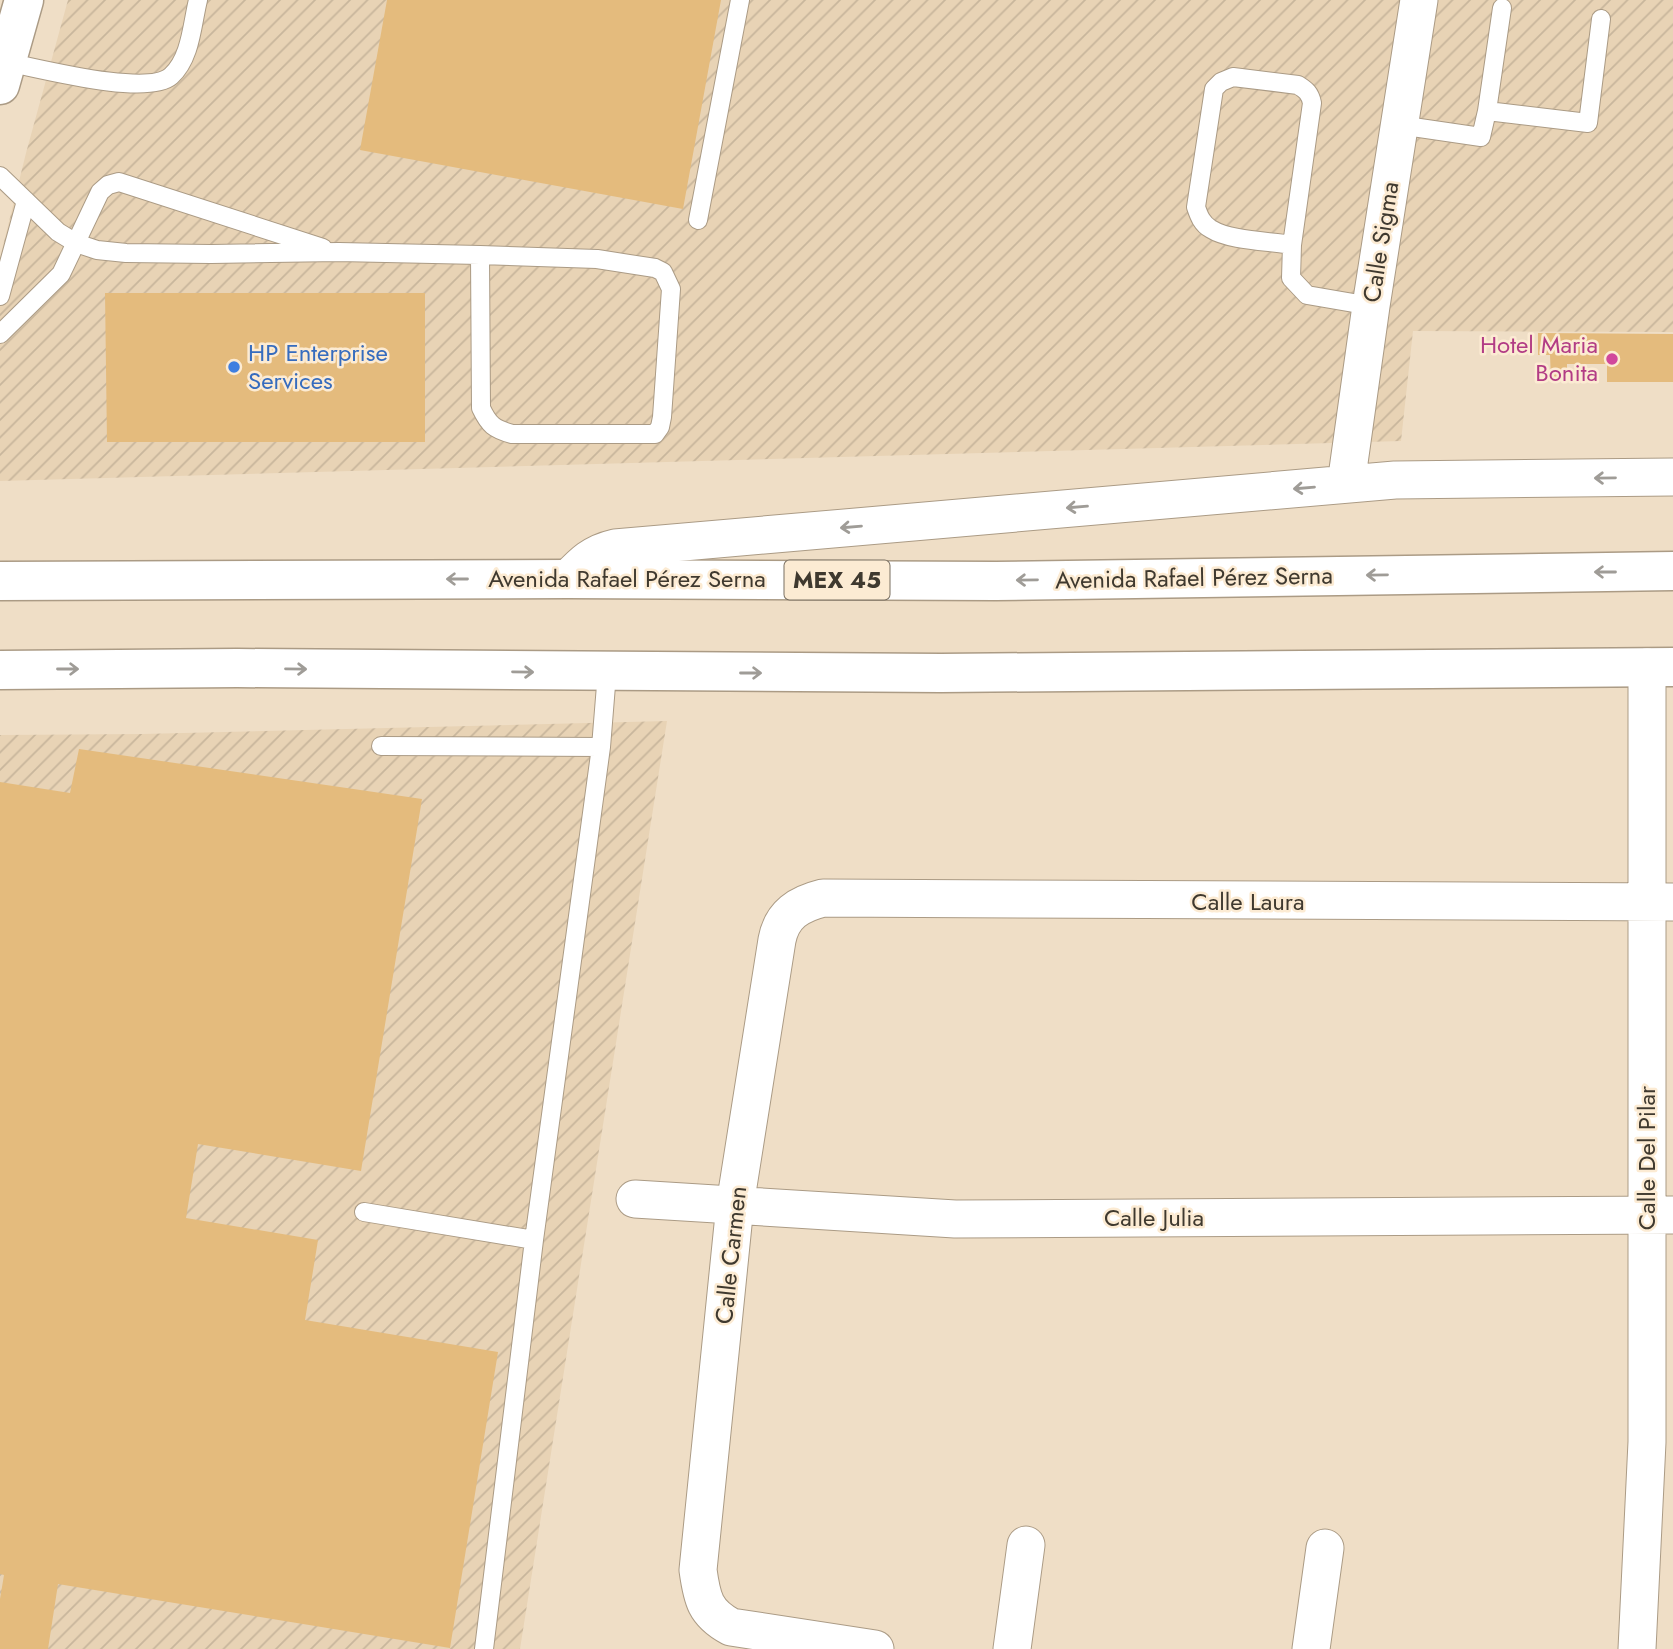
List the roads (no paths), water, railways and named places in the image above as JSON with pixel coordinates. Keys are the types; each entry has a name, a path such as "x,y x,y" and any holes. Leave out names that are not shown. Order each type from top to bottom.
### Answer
{"main road":[{"path":"3,73 24,0"},
{"name":"Avenida Rafael Pérez Serna","path":"0,580 996,580 1673,571"},
{"path":"0,670 237,668 607,673 941,673 1660,667"}],"street":[{"name":"Calle Sigma","path":"1346,484 1419,0"},
{"path":"568,579 587,559 615,548 1395,480 1673,477"},
{"name":"Calle Del Pilar","path":"1637,1649 1660,1444 1660,667"},
{"name":"Calle Laura","path":"823,898 1661,902"},
{"name":"Calle Carmen","path":"823,898 801,904 792,910 778,930 735,1205 698,1570 705,1604 718,1620 731,1627 876,1649"},
{"name":"Calle Julia","path":"635,1199 955,1219 1660,1215"},
{"path":"1012,1649 1026,1545"},
{"path":"1311,1649 1325,1548"}],"lane":[{"path":"3,73 125,84 147,84 170,77 185,57 198,0"},
{"path":"698,220 740,0"},
{"path":"1399,125 1481,137 1502,8"},
{"path":"1487,111 1588,123 1601,19"},
{"path":"1292,244 1227,235 1210,229 1200,219 1196,207 1214,89 1233,77 1298,85 1311,96 1292,244 1292,278 1307,295 1371,306"},
{"path":"0,176 58,232 76,243 97,250 126,253 339,252 480,255 597,259 655,268 663,272 671,289 662,417 655,435 512,434 496,430 488,424 481,408 480,255"},
{"path":"0,334 61,274 100,192 119,181 339,252"},
{"path":"0,296 26,201"},
{"path":"484,1649 534,1240 601,747 607,673"},
{"path":"381,746 601,747"},
{"path":"364,1212 534,1240"}],"place":[{"name":"Hotel Maria Bonita","path":"1612,359"},
{"name":"HP Enterprise Services","path":"234,367"}]}
